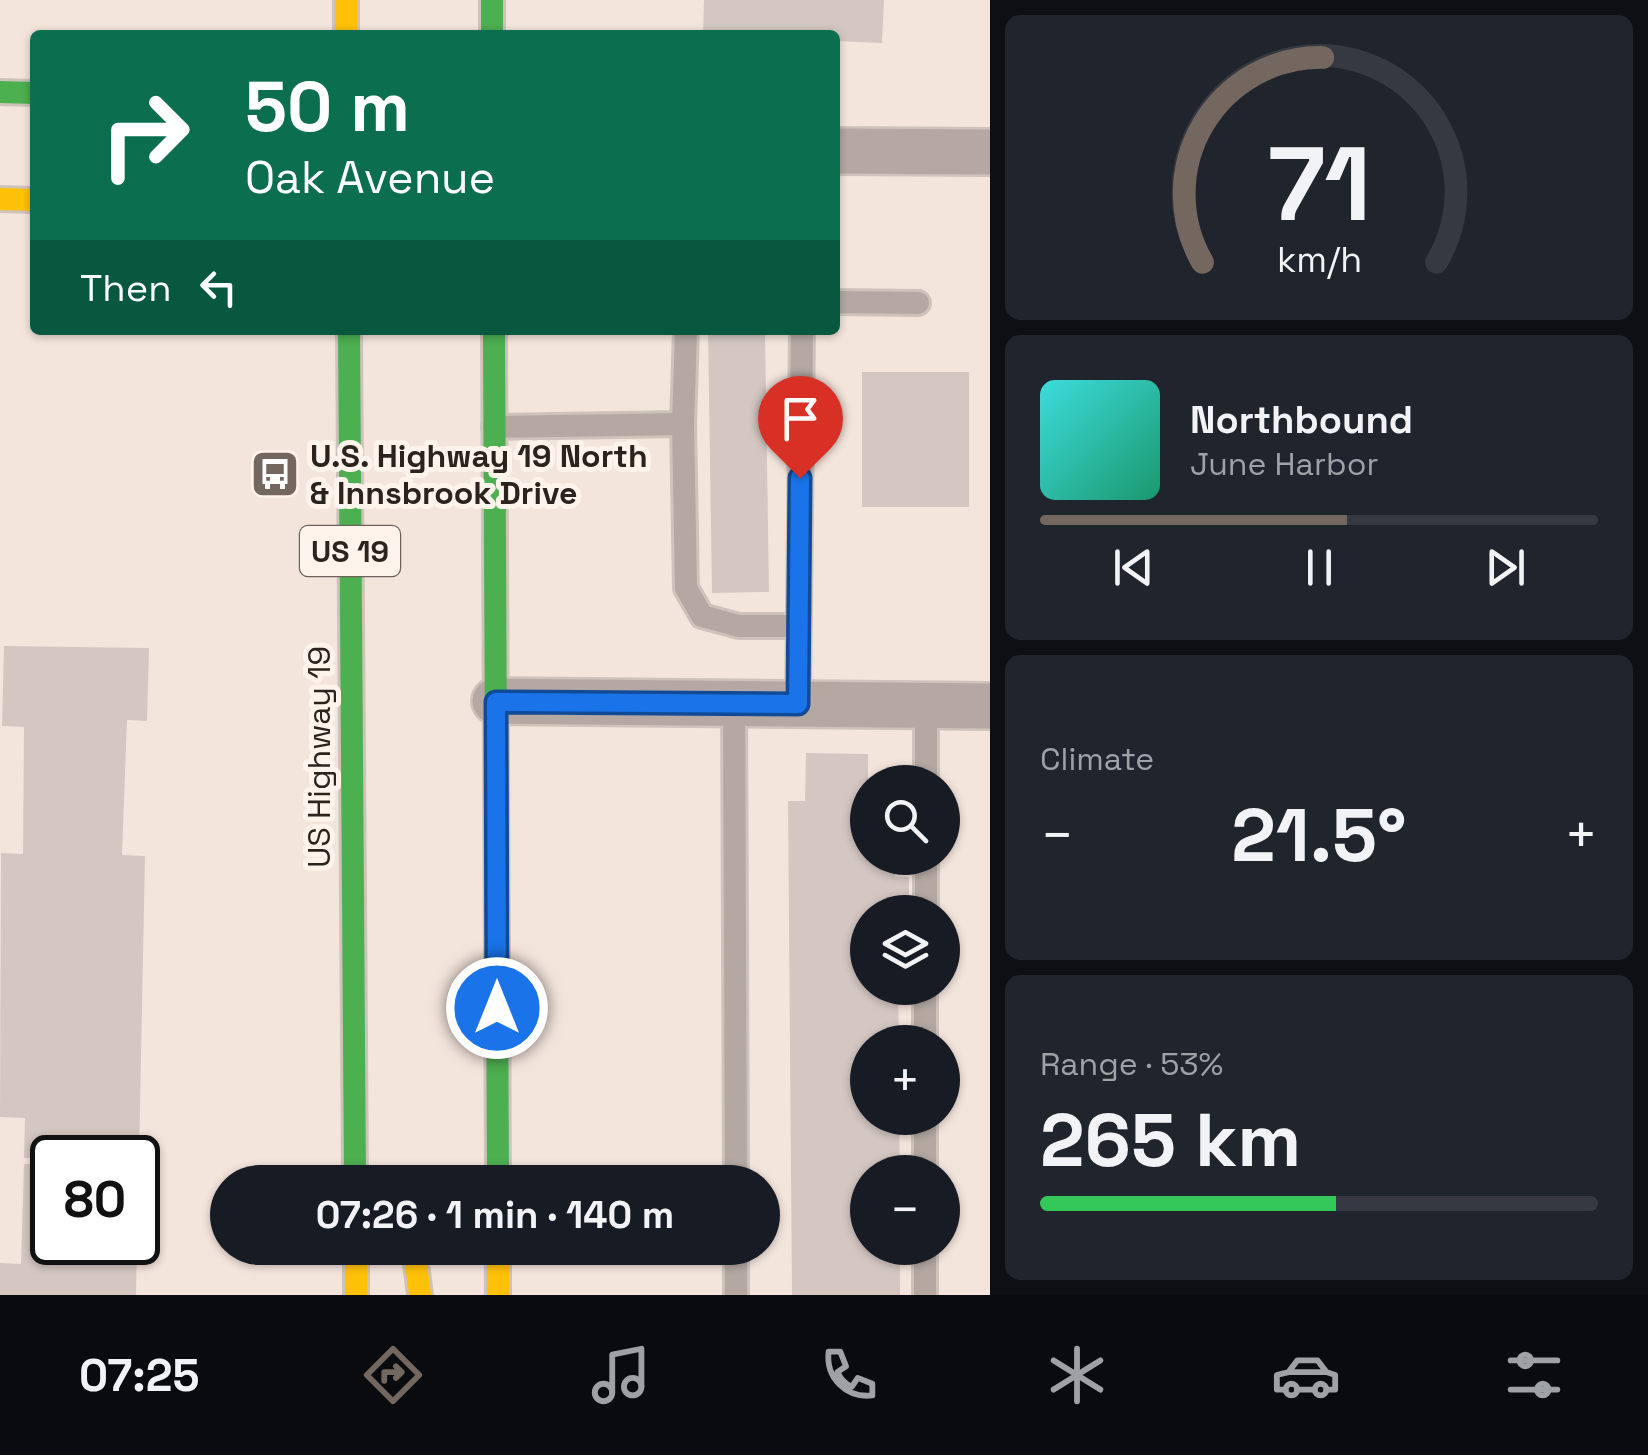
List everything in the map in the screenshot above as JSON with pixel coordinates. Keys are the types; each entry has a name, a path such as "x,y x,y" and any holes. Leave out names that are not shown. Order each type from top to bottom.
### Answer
{"main road":[{"path":"346,0 346,30"},
{"path":"492,0 492,30"},
{"path":"0,92 30,93"},
{"path":"0,200 30,200"},
{"name":"US Highway 19","path":"348,335 355,1165"},
{"path":"494,335 498,1165"},
{"path":"354,1072 379,1146"},
{"path":"356,1265 356,1295"},
{"path":"418,1265 420,1295"},
{"path":"498,1265 498,1295"}],"street":[{"path":"840,150 990,152"},
{"path":"496,702 990,706"}],"lane":[{"path":"840,302 918,303"},
{"path":"686,335 686,588 702,616 739,626 798,626"},
{"path":"798,704 802,335"},
{"path":"494,427 683,424"},
{"path":"734,704 736,1165"},
{"path":"926,706 926,765"},
{"path":"736,1265 736,1295"},
{"path":"924,1295 925,1265"}],"building":[{"path":"704,0 884,0 882,43 840,41 840,30 703,30"},
{"path":"708,335 765,335 769,592 712,593"},
{"path":"862,372 969,372 969,507 862,507"},
{"path":"4,646 149,648 147,721 127,720 122,855 145,856 139,1135 30,1135 30,1158 24,1158 25,1118 0,1117 1,853 23,854 24,727 2,726"},
{"path":"806,753 868,754 868,765 850,765 850,875 909,877 909,895 850,895 850,1005 898,1005 899,1025 850,1025 850,1135 899,1135 900,1155 850,1155 850,1265 900,1265 900,1295 792,1295 788,801 805,801"},
{"path":"24,1164 30,1164 30,1265 137,1265 136,1295 0,1295 0,1263 21,1264"}],"traffic: fast":[{"path":"492,0 492,30"},
{"path":"0,92 30,93"},
{"path":"349,335 355,1165"},
{"path":"494,335 498,1165"}],"traffic: slow":[{"path":"346,0 346,30"},
{"path":"0,199 30,200"},
{"path":"356,1265 356,1295"},
{"path":"416,1265 420,1295"},
{"path":"498,1265 498,1295"}],"place":[{"name":"U.S. Highway 19 North & Innsbrook Drive","path":"275,474"}],"route":[{"path":"497,1008 496,702 798,704 800,478"}]}
